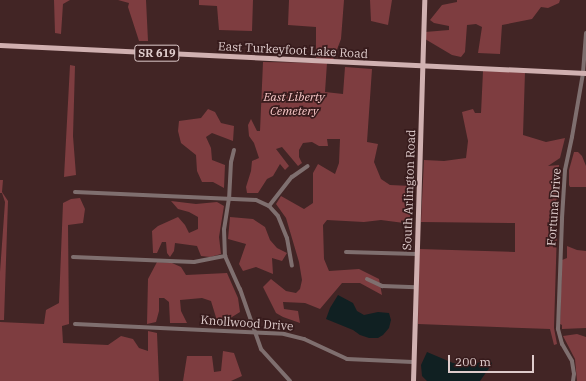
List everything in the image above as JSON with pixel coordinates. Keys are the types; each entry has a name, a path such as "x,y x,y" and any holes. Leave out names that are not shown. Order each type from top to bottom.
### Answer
{"main road":[{"name":"South Arlington Road","path":"413,381 424,0"},
{"name":"East Turkeyfoot Lake Road","path":"0,45 422,67 584,73"}],"street":[{"name":"Fortuna Drive","path":"573,381 574,374 572,361 559,336 558,321 563,181 584,73 586,34"},
{"path":"234,150 231,162 229,198 224,237 226,256 264,353 290,381"},
{"path":"269,206 292,177 308,166"},
{"path":"75,192 250,199 269,206 277,214 284,230 292,266"},
{"path":"346,252 417,254"},
{"path":"73,257 194,262 226,256"},
{"path":"366,279 382,286 416,287"},
{"name":"Knollwood Drive","path":"74,324 255,332 296,336 338,355 353,360 413,362"}],"green space":[{"path":"54,0 70,0 63,4 61,34 55,33"},
{"path":"118,0 146,0 148,41 139,41 128,7 129,3"},
{"path":"199,0 253,0 252,31 219,30 217,6 199,5"},
{"path":"289,0 344,0 341,39 333,60 316,58 316,27 288,25"},
{"path":"370,0 392,0 388,25 371,21"},
{"path":"457,0 560,0 559,3 548,8 541,7 532,19 502,25 500,54 478,53 482,27 476,24 467,25 465,52 461,57 452,55 425,39 425,32 449,30 449,26 434,23 430,20 442,5 457,2"},
{"name":"East Liberty Cemetery","path":"263,62 327,63 325,92 343,94 345,67 372,69 367,142 378,144 374,162 381,179 390,185 411,186 413,217 404,223 381,220 364,222 327,220 323,225 324,259 329,271 359,269 379,279 382,295 360,283 342,283 320,309 305,303 283,302 284,309 298,311 300,323 276,313 263,287 271,279 286,291 296,293 300,289 302,280 299,262 286,218 276,204 281,196 304,209 313,203 313,173 318,164 335,174 339,163 340,139 327,139 328,146 319,146 312,142 303,143 299,150 299,157 302,163 298,166 282,147 276,149 289,166 285,170 280,164 273,176 267,179 258,193 247,193 246,187 251,171 252,161 259,158 254,143 249,136 248,125 251,119 257,131 260,131"},
{"path":"70,65 75,66 73,136 76,175 64,177"},
{"path":"483,71 525,72 523,135 546,142 565,138 560,158 548,166 559,165 554,328 557,344 554,345 550,329 418,324 419,249 515,252 515,223 421,222 424,160 444,161 466,158 468,141 462,112 473,109 475,113 481,113"},
{"path":"208,109 215,112 221,123 234,126 233,141 212,133 206,137 211,148 212,160 225,165 224,188 213,182 202,182 197,171 196,155 181,143 178,131 179,121 201,118"},
{"path":"574,152 578,152 582,156 586,166 586,187 570,187 569,185 569,170"},
{"path":"0,180 3,180 2,192 8,201 4,320 0,320 0,272 5,202 2,193 0,193"},
{"path":"80,198 85,209 83,223 68,225 69,324 62,326 63,343 108,345 121,336 133,339 139,348 148,351 148,331 157,333 159,381 0,381 0,322 44,324 46,310 59,303 63,203 71,199"},
{"path":"171,201 196,204 217,202 224,206 219,237 221,254 210,257 201,256 197,246 175,243 174,251 170,257 167,253 166,242 162,242 157,253 153,253 152,231 158,226 178,217 185,225 189,233 198,229 198,217 189,212 178,209"},
{"path":"230,217 253,219 265,227 270,240 277,248 287,253 282,261 272,258 273,274 256,267 243,271 239,264 246,244 228,239"},
{"path":"567,246 577,250 586,251 586,328 562,329 562,325 560,324 562,260 567,258"},
{"path":"157,262 172,263 181,267 186,275 227,273 238,298 240,312 218,324 211,301 202,298 180,300 181,311 187,323 170,323 169,302 164,298 159,298 159,311 156,322 147,324 148,279"},
{"path":"577,334 586,337 586,381 577,381 575,359 563,336"},
{"path":"223,351 234,353 242,376 231,381 183,381 187,356 212,356 214,372 221,371"}],"shaded area":[{"path":"338,295 353,303 357,311 364,315 378,312 389,313 391,320 389,328 378,338 369,338 326,319 330,308"},
{"path":"427,352 453,363 471,365 490,359 492,364 480,381 427,381 422,376 421,365"}]}
